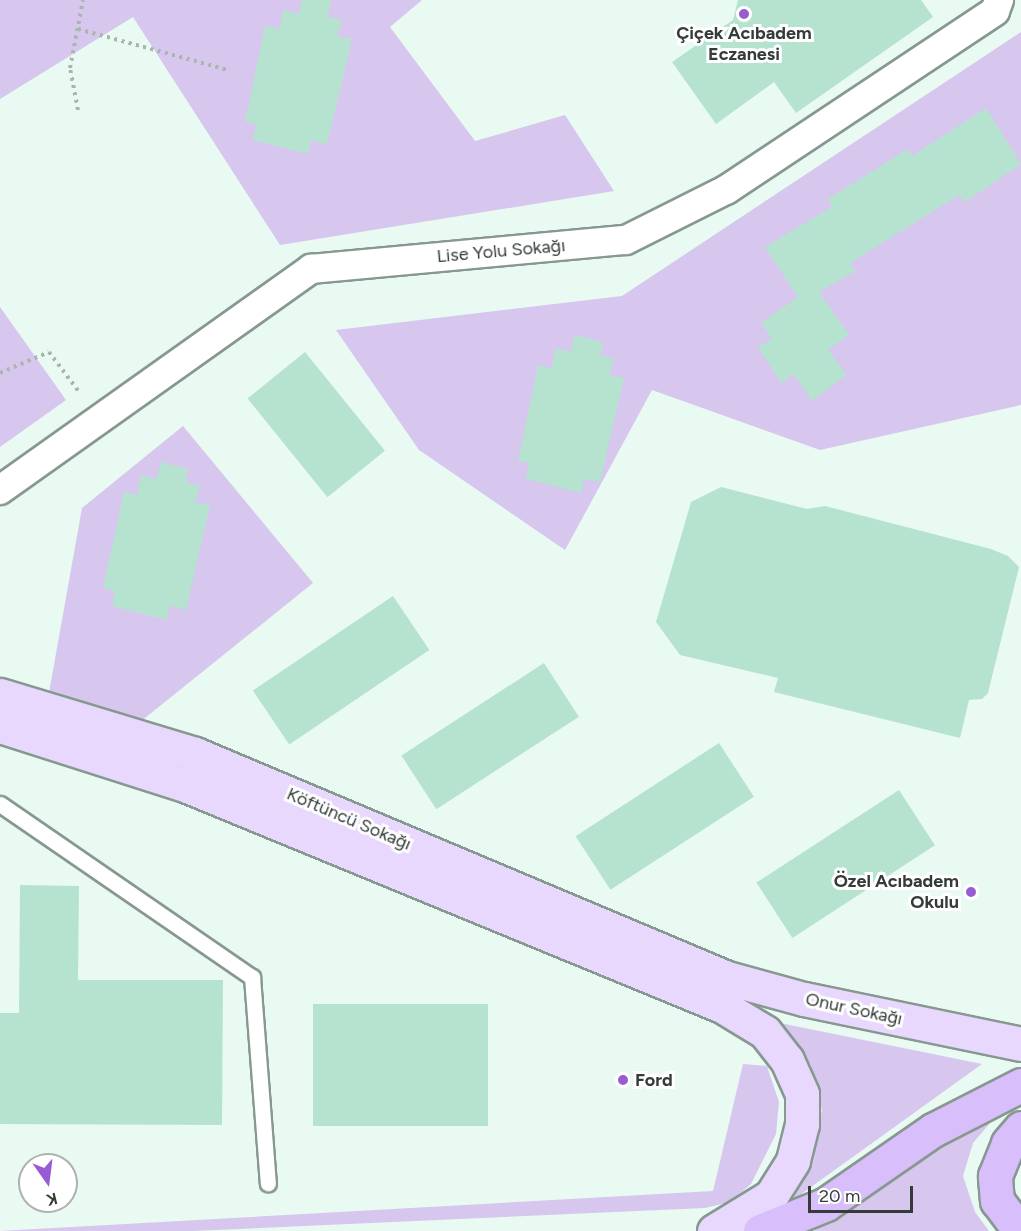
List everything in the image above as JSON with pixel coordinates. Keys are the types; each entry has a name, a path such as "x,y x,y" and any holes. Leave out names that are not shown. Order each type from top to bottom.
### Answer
{"highway":[{"path":"760,1231 826,1204 933,1130 1021,1085"},
{"path":"1020,1231 997,1201 995,1176 1008,1143 1021,1128"}],"main road":[{"name":"Köftüncü Sokağı","path":"4,716 683,976"},
{"name":"Onur Sokağı","path":"683,976 1021,1044"},
{"path":"683,976 722,1006 765,1032 788,1060 802,1094 802,1124 793,1161 777,1187 762,1203 714,1231"}],"street":[{"name":"Lise Yolu Sokağı","path":"0,490 311,270 626,240 726,190 994,4"}],"lane":[{"path":"0,804 252,977 268,1183"}],"path":[{"path":"78,110 70,68 83,0"},
{"path":"78,29 228,70"},
{"path":"0,373 49,352 86,399"}],"shaded area":[{"path":"0,0 422,0 390,27 475,141 565,115 614,191 280,245 133,17 0,99"},
{"path":"1021,32 1021,405 820,450 652,390 565,550 419,450 336,330 622,296"},
{"path":"0,307 66,400 0,447"},
{"path":"183,426 313,583 135,726 47,704 82,508"},
{"path":"775,1022 982,1064 793,1200 810,1164 822,1110 811,1065"},
{"path":"743,1064 767,1066 779,1102 776,1134 751,1184 730,1202 705,1208 192,1231 0,1231 713,1191"},
{"path":"1009,1101 973,1143 963,1176 975,1212 989,1231 814,1231"}],"building":[{"path":"302,0 331,0 328,17 342,20 337,36 352,39 327,144 311,140 308,154 253,140 256,125 245,122 265,26 279,29 283,10 298,14"},
{"path":"738,0 921,0 933,17 796,113 774,82 716,124 672,62 733,20"},
{"path":"986,108 1021,164 965,202 959,195 850,263 855,271 819,292 849,335 828,349 846,375 812,401 794,374 781,383 758,347 772,339 761,323 798,297 765,247 832,207 828,199 908,149 912,156"},
{"path":"575,335 603,342 600,355 614,359 609,375 624,378 600,482 584,479 581,493 526,479 529,463 518,461 538,365 552,368 555,348 570,352"},
{"path":"305,352 385,451 327,497 247,399"},
{"path":"161,462 188,469 186,482 200,486 195,502 210,505 186,610 170,606 166,620 112,606 115,591 103,588 124,492 137,495 141,475 156,479"},
{"path":"721,487 807,509 825,506 991,549 1008,556 1019,567 988,693 982,699 969,700 960,738 774,692 778,678 680,655 656,622 691,502"},
{"path":"393,596 429,650 289,744 253,691"},
{"path":"544,663 579,717 436,809 401,756"},
{"path":"719,743 754,797 610,890 576,836"},
{"path":"899,790 935,845 792,938 756,883"},
{"path":"20,885 79,886 78,980 223,980 222,1125 0,1124 0,1013 19,1013"},
{"path":"313,1004 488,1004 488,1126 313,1126"}],"place":[{"name":"Çiçek Acıbadem Eczanesi","path":"744,14"},
{"name":"Özel Acıbadem Okulu","path":"971,892"},
{"name":"Ford","path":"623,1080"}]}
